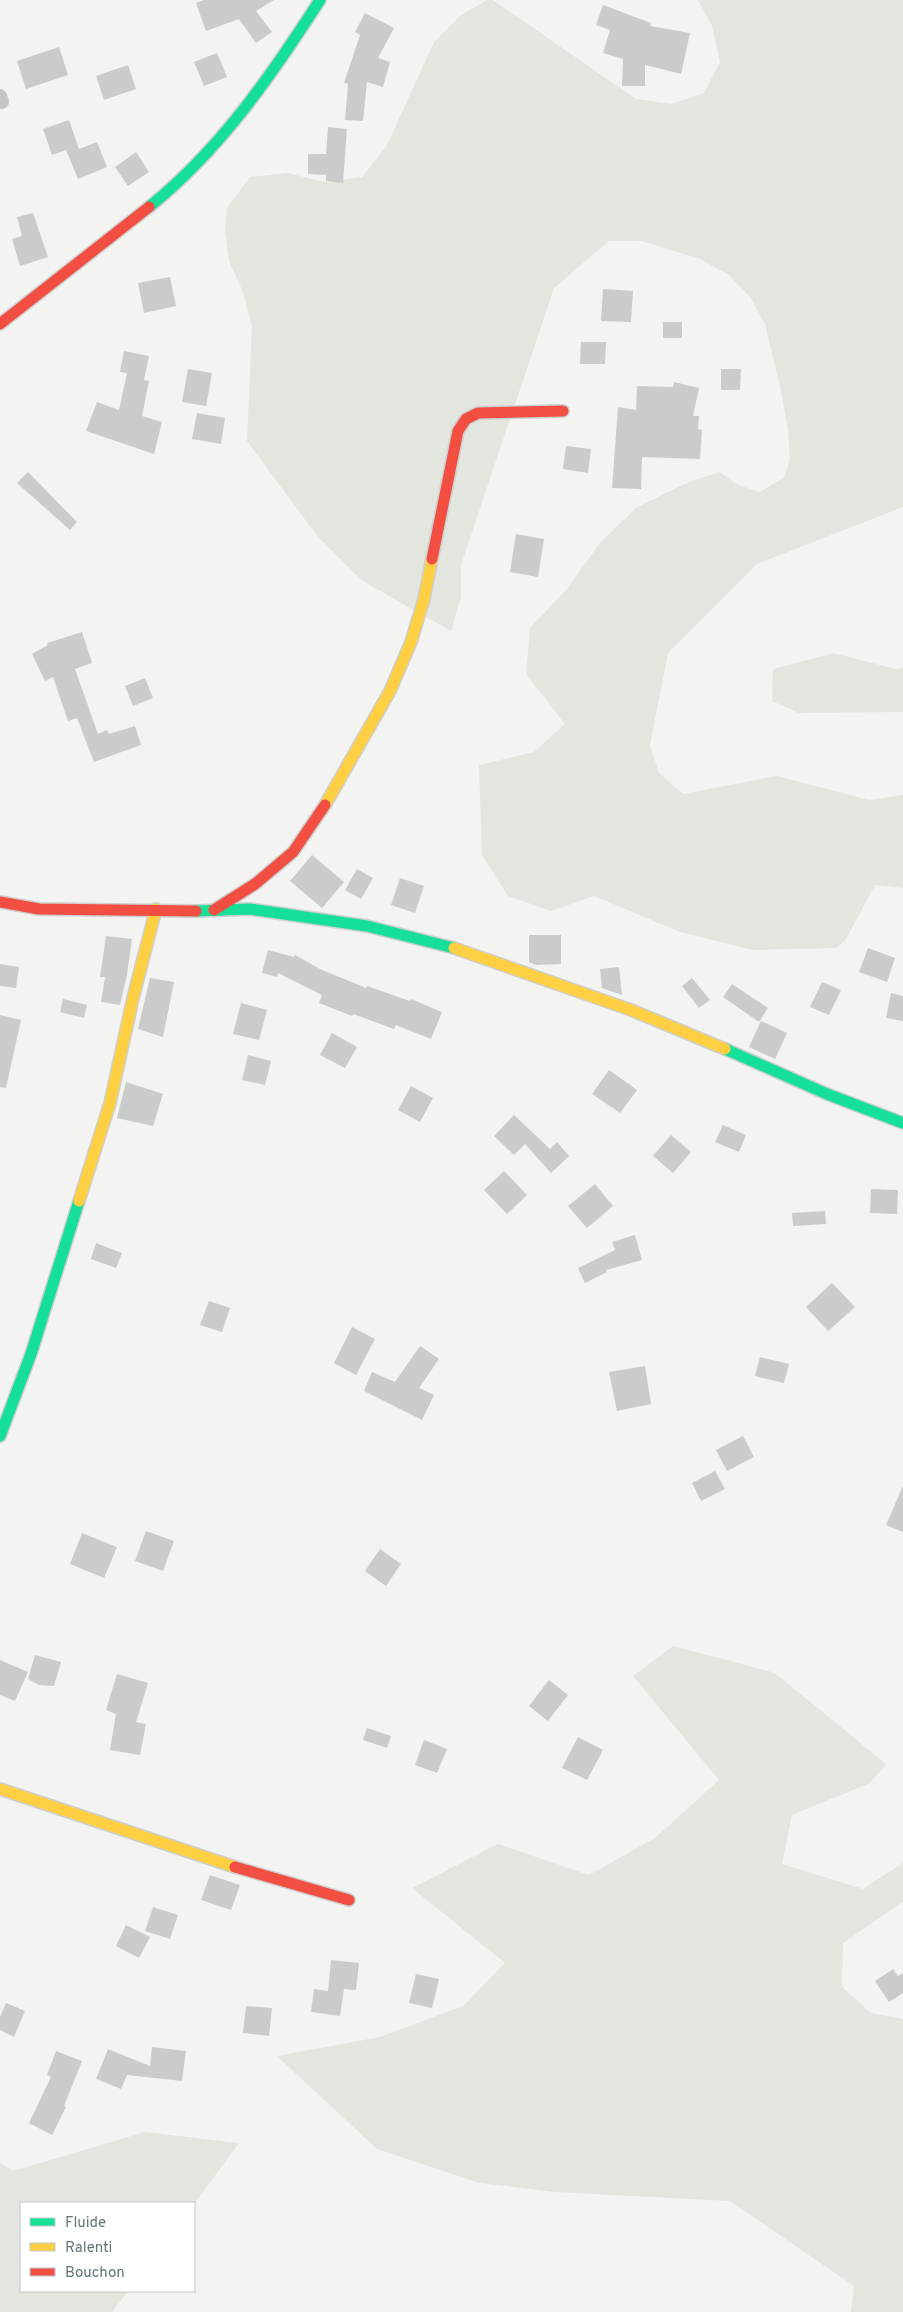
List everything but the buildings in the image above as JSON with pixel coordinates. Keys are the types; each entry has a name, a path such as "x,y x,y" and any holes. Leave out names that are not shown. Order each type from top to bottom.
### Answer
{"street":[{"path":"0,324 166,193 224,135 270,77 320,0"},
{"path":"211,911 255,884 293,852 331,796 390,691 411,642 424,599 458,431 466,419 478,413 563,411"},
{"path":"0,902 39,909 211,911 250,909 367,926 462,950 658,1020 827,1094 903,1123"},
{"path":"0,1436 31,1354 110,1103 132,998 156,909"},
{"path":"0,1789 210,1860 349,1900"}],"shaded area":[{"path":"487,0 493,0 636,99 671,104 704,93 720,62 712,26 698,0 903,0 903,507 757,564 668,653 650,745 659,773 683,794 777,776 869,800 903,795 903,888 875,885 846,939 836,948 753,950 680,932 594,896 551,911 508,896 482,855 479,765 534,752 565,724 526,674 530,628 567,589 600,543 637,507 689,482 719,472 738,485 760,492 784,477 790,460 788,429 765,324 750,297 729,275 700,259 642,241 609,241 554,288 461,565 461,597 451,631 361,580 318,537 247,441 252,327 243,292 229,261 225,230 227,208 250,177 288,173 324,182 362,177 386,147 434,42 460,16"},
{"path":"834,653 895,669 903,668 903,712 799,713 772,701 773,669"},
{"path":"673,1646 775,1673 886,1764 870,1783 792,1815 782,1864 863,1889 903,1863 903,1902 843,1943 842,1987 871,2013 903,2019 903,2312 851,2312 854,2286 730,2201 556,2192 479,2183 377,2149 277,2056 380,2037 463,2006 505,1963 412,1888 498,1844 589,1875 655,1838 719,1780 633,1676"},
{"path":"145,2132 239,2143 195,2203 20,2202 20,2292 127,2292 112,2312 0,2312 0,2163 13,2171"}],"traffic: fast":[{"path":"149,207 199,161 243,111 283,56 320,0"},
{"path":"196,911 250,909 367,926 454,948"},
{"path":"725,1049 827,1094 903,1123"},
{"path":"0,1436 31,1354 79,1201"}],"traffic: slow":[{"path":"325,805 390,691 411,642 424,599 432,559"},
{"path":"79,1201 110,1103 133,998 156,909"},
{"path":"454,948 631,1010 725,1049"},
{"path":"0,1789 235,1867"}],"traffic: jam":[{"path":"0,324 149,207"},
{"path":"432,559 458,431 466,419 478,413 563,411"},
{"path":"214,910 255,884 293,852 325,805"},
{"path":"0,902 39,909 196,911"},
{"path":"235,1867 349,1900"}]}
